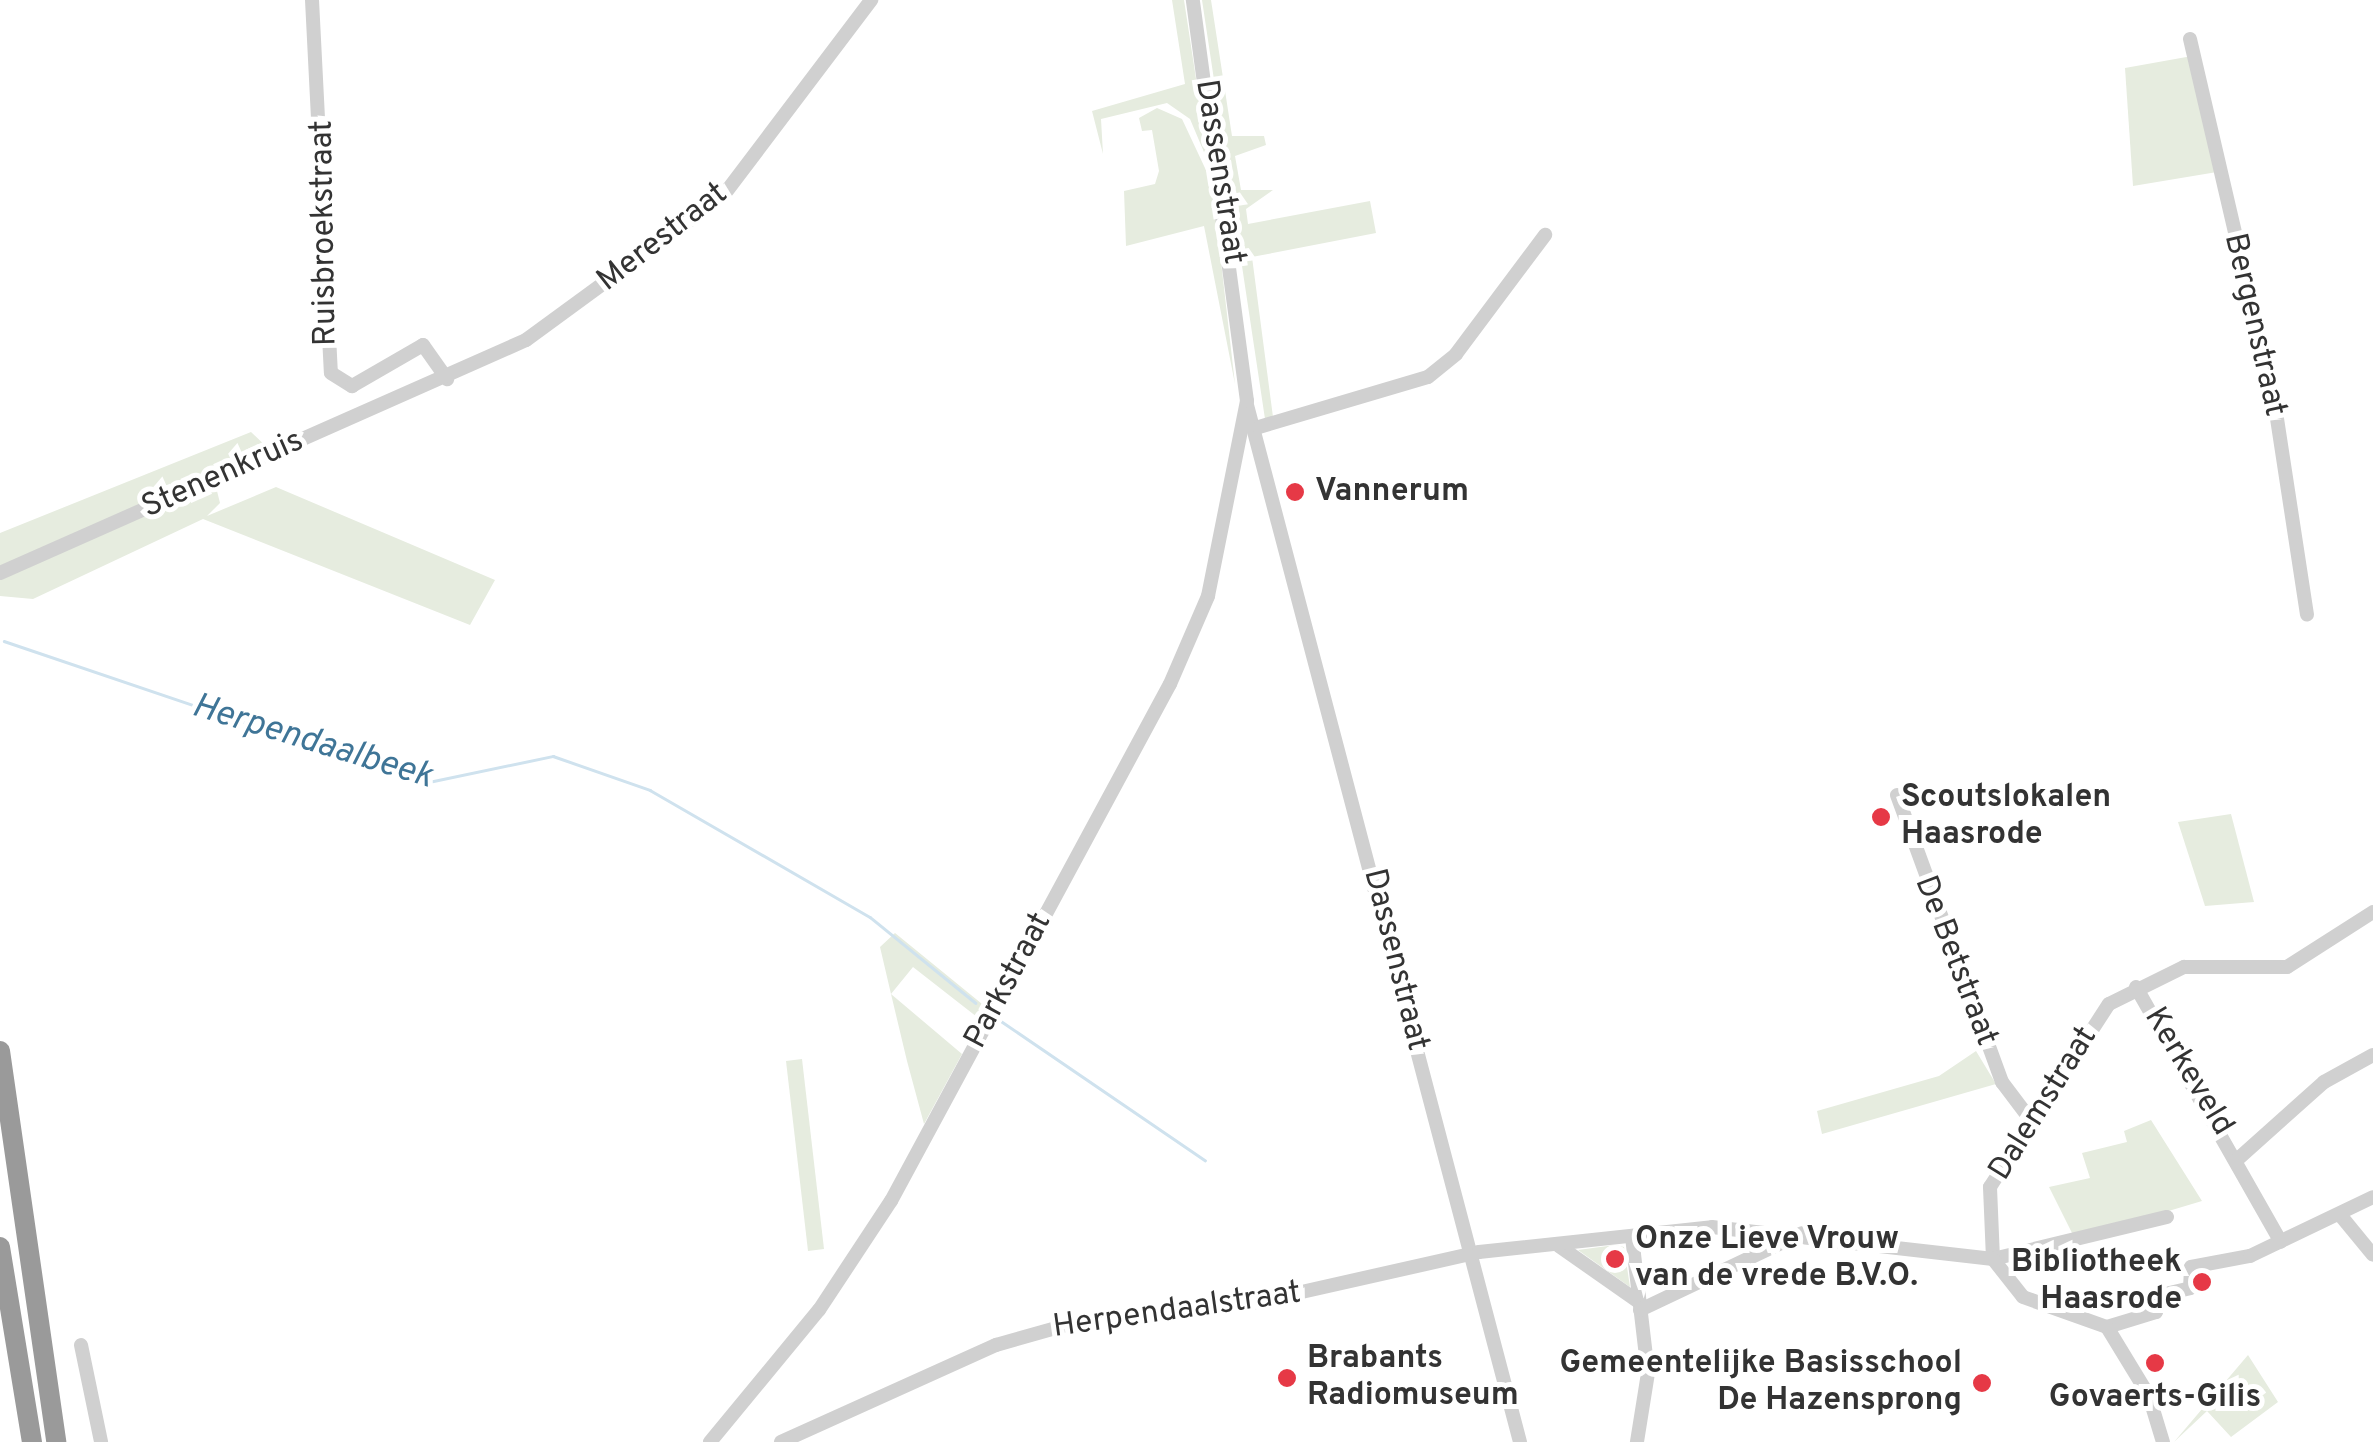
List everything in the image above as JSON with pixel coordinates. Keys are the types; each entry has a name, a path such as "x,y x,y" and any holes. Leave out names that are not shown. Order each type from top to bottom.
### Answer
{"highway":[{"path":"0,1051 56,1442"},
{"path":"0,1247 32,1442"}],"street":[{"name":"Ruisbroekstraat","path":"312,0 331,374 352,386 424,346 447,379"},
{"name":"Merestraat","path":"447,379 526,340 697,220 764,149 870,0"},
{"name":"Dassenstraat","path":"1193,0 1246,404 1252,424"},
{"name":"Bergenstraat","path":"2190,38 2274,399 2307,614"},
{"path":"1252,424 1428,378 1456,354 1545,235"},
{"name":"Stenenkruis","path":"0,573 447,379"},
{"path":"1252,424 1252,463"},
{"path":"1252,424 1252,463"},
{"name":"Dassenstraat","path":"1252,463 1270,478 1520,1442"},
{"name":"Parkstraat","path":"710,1442 819,1310 906,1174 1187,650 1236,482 1252,463"},
{"name":"De Betstraat","path":"1897,795 2002,1082 2030,1120"},
{"name":"Dalemstraat","path":"1994,1258 1990,1186 2092,1022 2136,986 2200,964 2287,967 2373,912"},
{"name":"Kerkeveld","path":"2136,986 2239,1158 2281,1242"},
{"name":"Kerkeveld","path":"2239,1158 2324,1082 2373,1055"},
{"path":"1994,1258 2023,1298 2107,1327 2156,1312 2152,1297 2190,1288 2192,1267 2222,1254 2250,1256 2341,1216 2373,1196"},
{"path":"2341,1216 2373,1255"},
{"name":"Herpendaalstraat","path":"782,1442 1040,1330 1244,1306 1472,1256 1712,1226 1805,1232 1923,1256 1994,1258 2167,1217"},
{"path":"1640,1306 1805,1232"},
{"path":"1632,1237 1648,1373 1637,1442"},
{"path":"1556,1245 1640,1306"},
{"path":"2107,1327 2148,1396 2163,1442"},
{"path":"81,1345 101,1442"}],"shaded area":[{"path":"1172,0 1184,0 1209,164 1190,119 1167,103 1101,119 1103,154 1092,111 1185,84"},
{"path":"1202,0 1211,0 1232,136 1264,136 1266,145 1235,156 1241,190 1273,190 1246,209 1248,224 1370,201 1376,233 1252,257 1273,417 1265,419"},
{"path":"2192,56 2217,172 2133,186 2125,68"},
{"path":"1157,108 1182,119 1212,183 1235,384 1204,226 1126,246 1124,191 1155,184 1159,171 1152,130 1142,131 1139,118"},
{"path":"251,432 273,453 214,479 220,503 207,516 276,487 495,580 470,625 203,519 33,599 0,596 0,533"},
{"path":"2231,814 2254,902 2205,906 2178,822"},
{"path":"895,933 987,1008 967,1044 977,1017 913,967 891,994 880,947"},
{"path":"891,994 962,1054 924,1124 907,1061"},
{"path":"1976,1051 1996,1084 1822,1134 1817,1111 1939,1076"},
{"path":"802,1059 824,1249 808,1251 786,1061"},
{"path":"2151,1120 2202,1201 2075,1239 2049,1187 2090,1178 2082,1153 2127,1142 2124,1131"},
{"path":"1615,1245 1624,1247 1630,1287 1578,1250"},
{"path":"2248,1355 2278,1402 2231,1437 2207,1411 2174,1442"}],"waterway":[{"name":"Herpendaalbeek","path":"4,641 424,783 553,756 650,790 870,917 976,1003"},
{"name":"Herpendaalbeek","path":"1001,1021 1205,1160"}],"place":[{"name":"Vannerum","path":"1295,492"},
{"name":"Scoutslokalen Haasrode","path":"1881,817"},
{"name":"Onze Lieve Vrouw van de vrede B.V.O.","path":"1615,1259"},
{"name":"Bibliotheek Haasrode","path":"2202,1282"},
{"name":"Govaerts-Gilis","path":"2155,1363"},
{"name":"Brabants Radiomuseum","path":"1287,1378"},
{"name":"Gemeentelijke Basisschool De Hazensprong","path":"1982,1383"}]}
